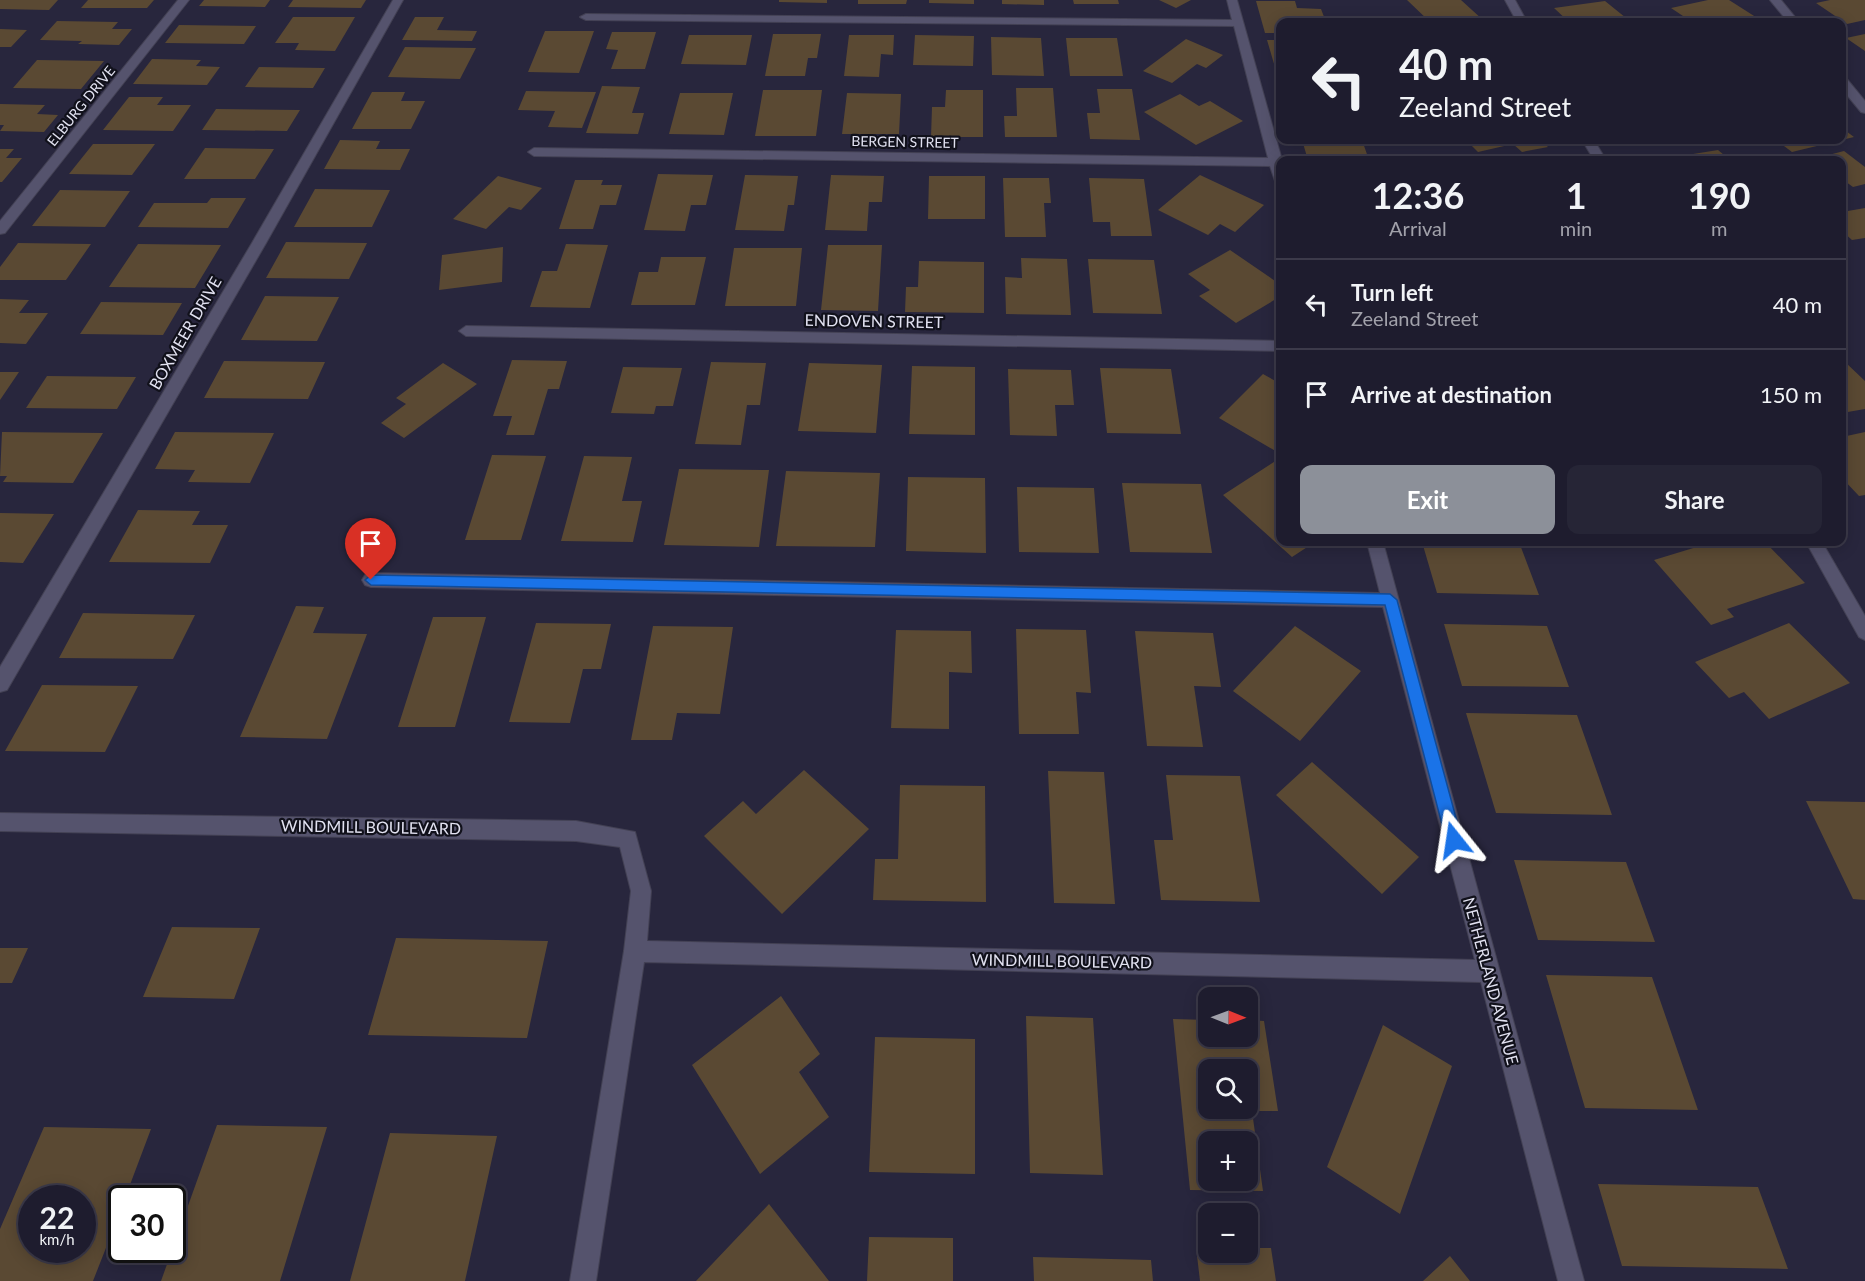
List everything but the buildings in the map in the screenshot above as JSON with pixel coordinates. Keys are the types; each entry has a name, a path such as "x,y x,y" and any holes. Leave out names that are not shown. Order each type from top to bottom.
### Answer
{"street":[{"name":"ELBURG DRIVE","path":"0,230 184,0"},
{"name":"BOXMEER DRIVE","path":"0,684 259,243 398,0"},
{"path":"1232,0 1276,162"},
{"path":"1510,0 1520,18"},
{"path":"1775,0 1791,18"},
{"path":"585,17 1239,23"},
{"path":"1846,86 1865,109"},
{"name":"BERGEN STREET","path":"534,152 1276,162"},
{"name":"ENDOVEN STREET","path":"466,331 1276,346"},
{"name":"NETHERLAND AVENUE","path":"1376,546 1571,1281"},
{"path":"1816,546 1865,632"},
{"path":"371,580 1390,600"},
{"name":"WINDMILL BOULEVARD","path":"0,822 576,831 628,839 641,891 635,951 583,1281"},
{"name":"WINDMILL BOULEVARD","path":"635,951 1489,971"}],"route":[{"path":"371,580 1390,600 1454,840"}]}
